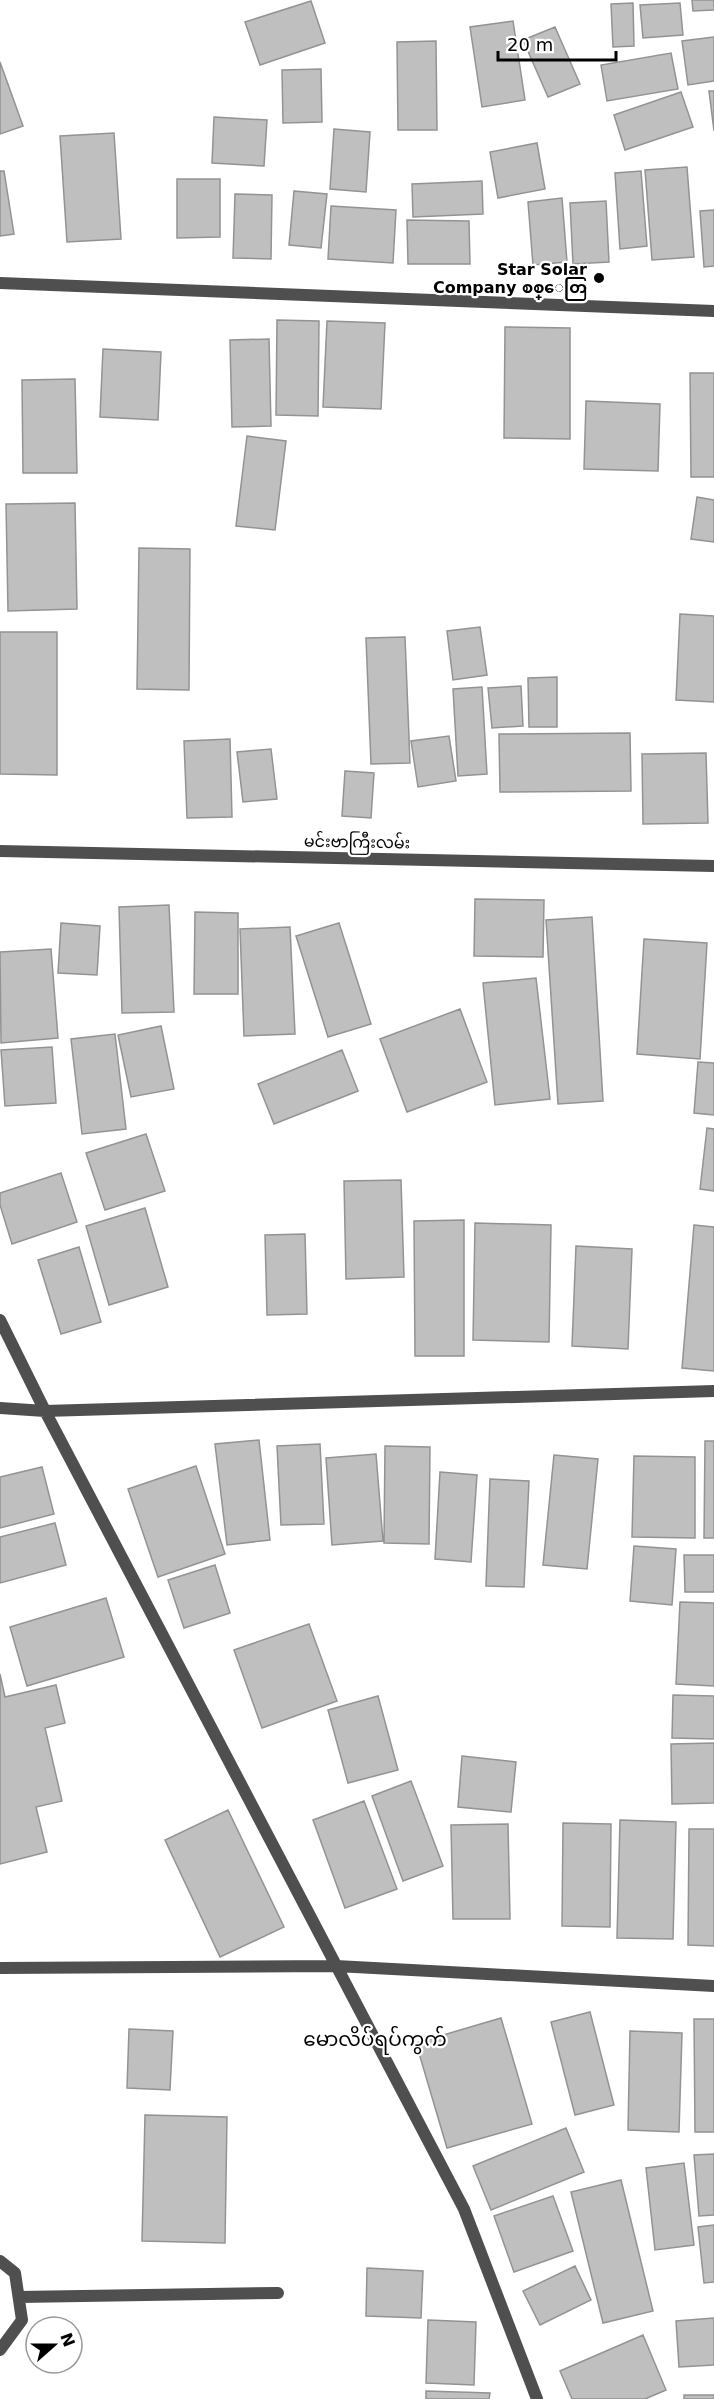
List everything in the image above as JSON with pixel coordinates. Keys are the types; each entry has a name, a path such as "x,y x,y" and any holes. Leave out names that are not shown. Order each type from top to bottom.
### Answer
{"street":[{"path":"0,283 714,311"},
{"name":"မင်းဗာကြီးလမ်း","path":"0,851 714,866"},
{"path":"0,1320 45,1411 464,2210 537,2399"},
{"path":"0,1408 45,1411 714,1390"},
{"path":"0,1968 336,1966 714,1986"},
{"path":"0,2261 15,2273 22,2320 0,2350"},
{"path":"19,2297 278,2293"}],"building":[{"path":"692,0 714,0 714,10 693,11"},
{"path":"311,1 325,43 260,65 245,22"},
{"path":"633,3 634,46 613,47 611,4"},
{"path":"680,3 683,35 643,38 640,5"},
{"path":"513,21 525,100 482,107 470,27"},
{"path":"555,27 580,84 548,97 523,40"},
{"path":"714,37 714,81 688,85 682,41"},
{"path":"436,41 437,130 398,130 397,42"},
{"path":"671,53 678,89 607,101 601,65"},
{"path":"0,62 23,126 0,134"},
{"path":"321,69 322,122 283,123 282,70"},
{"path":"709,91 714,91 714,131"},
{"path":"681,92 693,127 625,150 614,115"},
{"path":"214,117 267,120 264,166 212,163"},
{"path":"334,129 370,132 366,192 330,189"},
{"path":"114,133 121,239 67,242 60,136"},
{"path":"537,143 545,189 498,198 490,152"},
{"path":"687,167 694,257 652,260 645,170"},
{"path":"0,171 4,171 14,234 0,236"},
{"path":"641,171 647,246 620,249 615,173"},
{"path":"177,179 220,179 220,237 177,238"},
{"path":"482,181 483,214 413,217 412,184"},
{"path":"294,191 327,194 321,248 289,245"},
{"path":"235,194 272,195 271,259 233,258"},
{"path":"562,198 567,262 533,265 528,202"},
{"path":"606,201 609,262 573,264 570,203"},
{"path":"331,206 396,210 393,263 328,259"},
{"path":"714,210 714,266 704,267 700,211"},
{"path":"407,220 469,221 470,264 408,264"},
{"path":"277,320 319,321 318,416 276,415"},
{"path":"327,321 385,323 381,409 323,407"},
{"path":"505,327 570,328 570,439 504,438"},
{"path":"269,339 271,426 232,427 230,340"},
{"path":"103,349 161,352 158,420 100,417"},
{"path":"690,373 714,373 714,477 691,477"},
{"path":"75,379 77,473 23,473 22,380"},
{"path":"586,401 660,404 658,471 584,469"},
{"path":"247,436 286,441 275,530 236,526"},
{"path":"697,497 714,500 714,542 691,539"},
{"path":"75,503 77,609 8,611 6,504"},
{"path":"139,548 190,549 189,690 137,689"},
{"path":"680,614 714,616 714,702 676,700"},
{"path":"480,627 487,675 453,680 447,631"},
{"path":"0,632 57,632 57,775 0,774"},
{"path":"405,637 410,763 371,764 366,638"},
{"path":"557,677 557,727 529,727 528,678"},
{"path":"521,686 523,726 492,728 488,688"},
{"path":"482,687 487,774 458,776 453,689"},
{"path":"630,733 631,791 500,792 499,734"},
{"path":"449,736 456,781 418,787 411,741"},
{"path":"230,739 232,817 187,818 184,741"},
{"path":"271,749 277,799 243,802 237,752"},
{"path":"706,753 708,823 643,824 642,754"},
{"path":"345,771 374,773 371,818 342,816"},
{"path":"475,899 544,900 543,957 474,956"},
{"path":"169,905 174,1012 122,1013 119,907"},
{"path":"195,912 238,913 238,994 194,994"},
{"path":"592,917 603,1101 558,1104 546,920"},
{"path":"61,923 100,926 97,975 58,973"},
{"path":"339,923 371,1024 328,1037 296,936"},
{"path":"290,927 295,1034 244,1036 240,929"},
{"path":"644,939 707,943 700,1059 637,1054"},
{"path":"51,949 58,1038 1,1043 0,952"},
{"path":"536,978 550,1099 495,1105 483,983"},
{"path":"460,1009 487,1082 407,1112 380,1039"},
{"path":"161,1026 174,1089 131,1097 118,1035"},
{"path":"115,1034 126,1129 82,1134 71,1039"},
{"path":"52,1047 56,1103 5,1106 1,1050"},
{"path":"342,1050 358,1091 274,1124 258,1084"},
{"path":"698,1062 714,1063 714,1115 694,1113"},
{"path":"707,1128 714,1129 714,1191 700,1189"},
{"path":"146,1134 165,1191 105,1210 86,1153"},
{"path":"61,1173 77,1222 12,1244 0,1205 0,1193"},
{"path":"401,1180 404,1277 346,1279 344,1181"},
{"path":"145,1208 168,1287 109,1305 86,1226"},
{"path":"464,1220 464,1356 415,1356 414,1221"},
{"path":"475,1223 551,1225 549,1342 473,1340"},
{"path":"694,1225 714,1227 714,1371 682,1368"},
{"path":"305,1234 307,1314 267,1315 265,1235"},
{"path":"576,1246 632,1249 628,1349 572,1346"},
{"path":"79,1247 101,1322 61,1334 38,1260"},
{"path":"259,1440 270,1540 227,1545 215,1444"},
{"path":"705,1441 714,1441 714,1538 704,1538"},
{"path":"320,1444 324,1524 281,1525 277,1446"},
{"path":"385,1446 430,1447 429,1544 384,1543"},
{"path":"376,1454 383,1541 332,1545 326,1458"},
{"path":"554,1455 598,1459 587,1569 543,1565"},
{"path":"634,1456 695,1457 695,1538 632,1537"},
{"path":"196,1466 225,1554 158,1577 128,1489"},
{"path":"42,1467 54,1514 0,1528 0,1477"},
{"path":"440,1472 477,1475 471,1562 435,1559"},
{"path":"490,1479 529,1481 524,1587 486,1586"},
{"path":"55,1523 66,1565 0,1583 0,1537"},
{"path":"634,1546 676,1549 672,1605 630,1601"},
{"path":"684,1555 714,1555 714,1592 685,1592"},
{"path":"215,1565 230,1613 184,1628 168,1580"},
{"path":"106,1598 124,1657 27,1686 10,1627"},
{"path":"680,1602 714,1603 714,1686 676,1684"},
{"path":"309,1624 337,1701 262,1728 234,1650"},
{"path":"0,1674 5,1697 56,1685 65,1723 45,1728 62,1801 36,1807 47,1852 0,1864"},
{"path":"673,1695 714,1696 714,1739 672,1738"},
{"path":"378,1696 398,1770 348,1783 328,1710"},
{"path":"714,1743 714,1803 672,1804 671,1744"},
{"path":"462,1756 516,1762 511,1812 458,1807"},
{"path":"411,1781 443,1866 403,1881 372,1796"},
{"path":"364,1801 397,1889 345,1908 313,1820"},
{"path":"228,1810 284,1927 220,1957 165,1840"},
{"path":"620,1820 676,1822 673,1939 617,1938"},
{"path":"563,1823 611,1824 610,1927 562,1926"},
{"path":"508,1824 510,1919 453,1919 451,1825"},
{"path":"689,1829 714,1829 714,1946 688,1945"},
{"path":"590,2012 614,2105 575,2115 551,2022"},
{"path":"501,2018 532,2124 447,2148 416,2043"},
{"path":"694,2019 714,2019 714,2132 695,2132"},
{"path":"129,2029 173,2031 170,2090 127,2088"},
{"path":"630,2031 682,2033 679,2132 628,2130"},
{"path":"145,2115 227,2117 225,2243 142,2241"},
{"path":"566,2128 584,2172 491,2210 473,2166"},
{"path":"714,2154 714,2215 699,2216 694,2155"},
{"path":"684,2163 694,2245 655,2250 646,2168"},
{"path":"621,2180 653,2311 603,2323 571,2192"},
{"path":"553,2196 573,2251 514,2272 494,2216"},
{"path":"714,2225 714,2282 704,2283 698,2227"},
{"path":"575,2266 591,2300 540,2325 523,2291"},
{"path":"367,2268 423,2271 421,2318 366,2316"},
{"path":"714,2318 714,2365 679,2367 676,2321"},
{"path":"428,2320 476,2322 474,2385 426,2383"},
{"path":"643,2335 666,2390 645,2399 572,2399 560,2371"},
{"path":"426,2391 490,2393 489,2399 426,2399"},
{"path":"684,2395 714,2395 714,2399 684,2399"}],"place":[{"name":"Star Solar Company စစ္ေတြ","path":"599,278"}],"district":[{"name":"မောလိပ်ရပ်ကွက်","path":"375,2039"}]}
